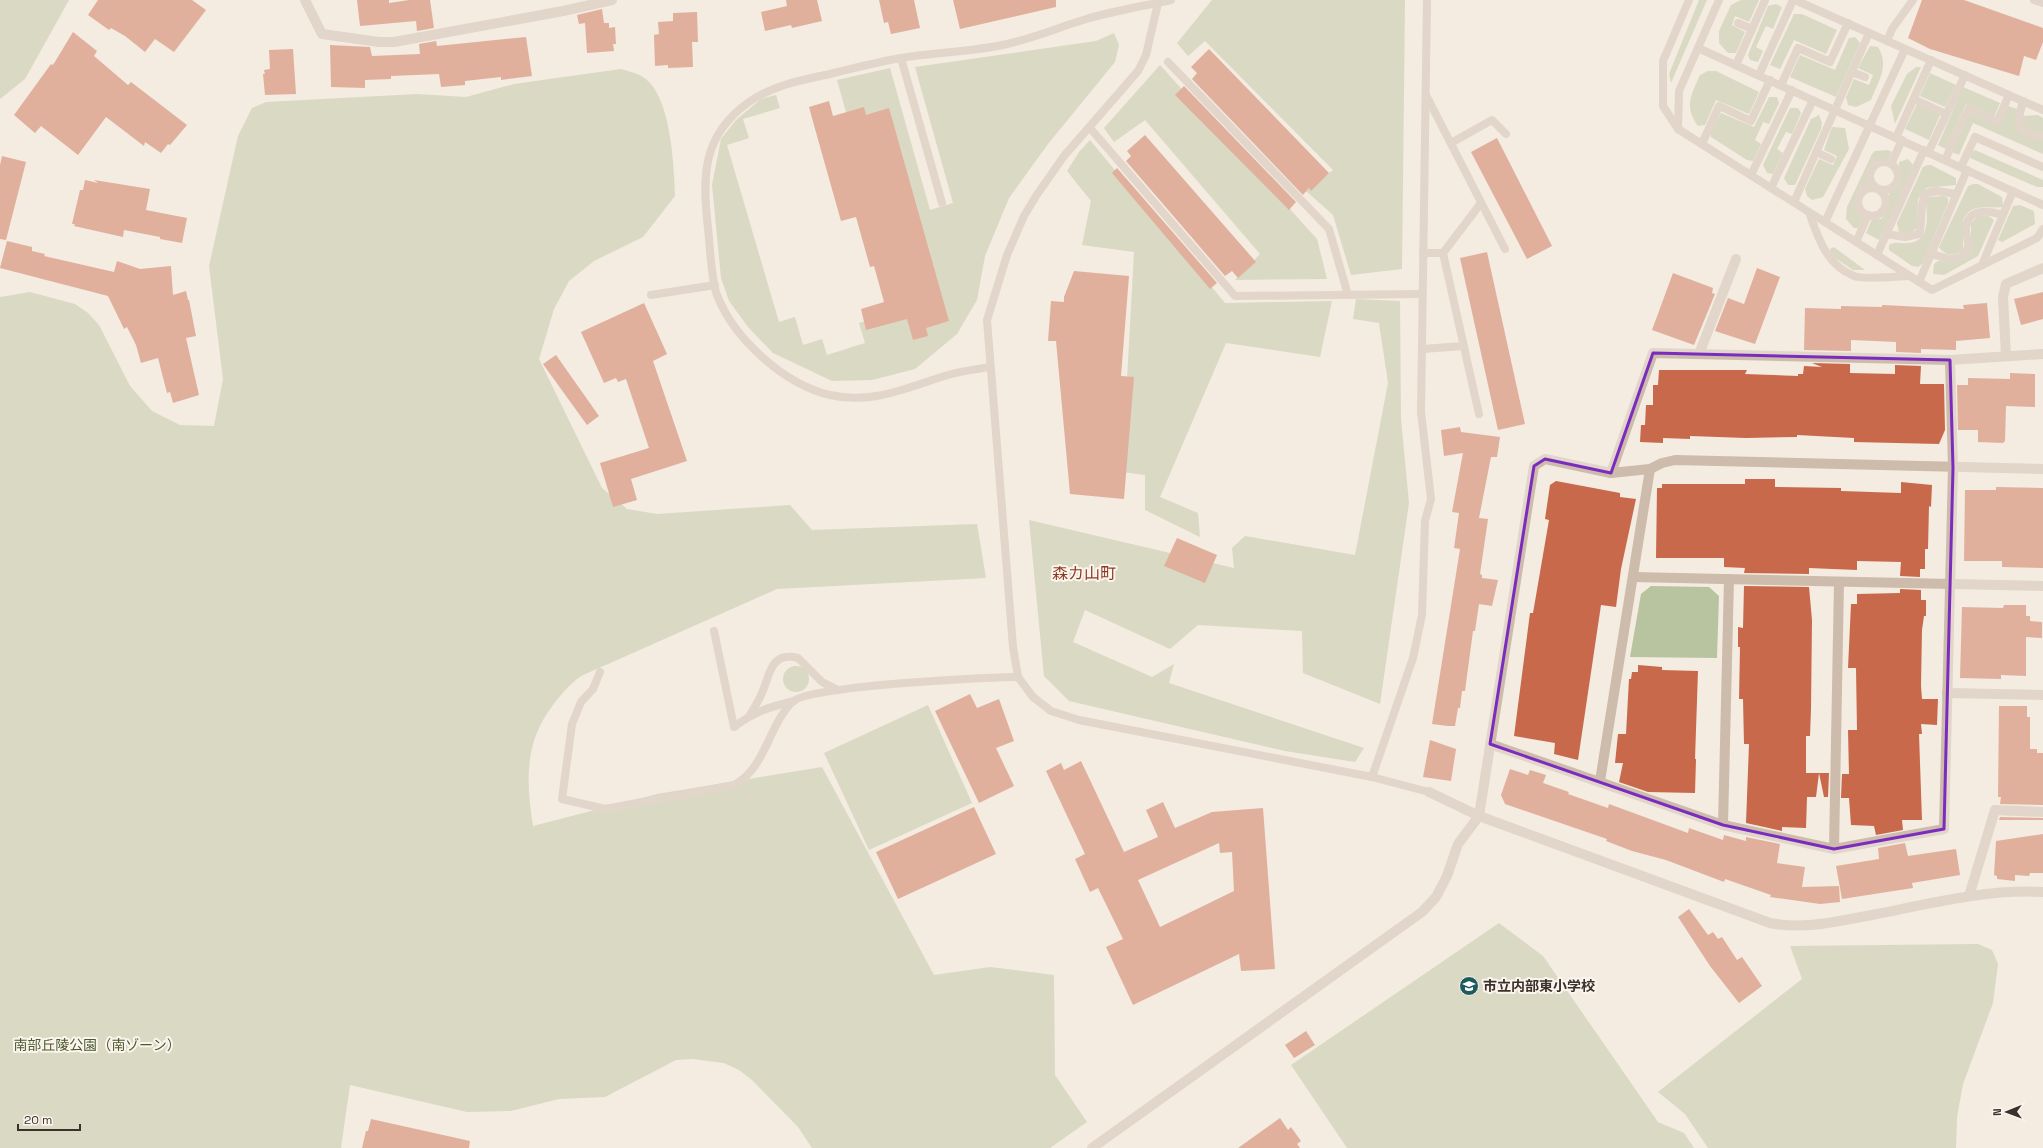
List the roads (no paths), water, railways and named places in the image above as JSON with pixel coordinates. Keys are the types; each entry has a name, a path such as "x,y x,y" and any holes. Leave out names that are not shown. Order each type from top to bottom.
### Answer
{"street":[{"path":"305,0 322,34 379,42 417,38 612,0"},
{"path":"1699,354 1736,259"},
{"path":"2006,356 2003,297 2006,284 2043,268"},
{"path":"1611,473 1653,353 1950,360 2043,354"},
{"path":"1490,744 1723,825 1834,849 1944,829 1953,468 1950,360"},
{"path":"1092,1148 1422,912 1436,897 1447,876 1458,844 1479,816 1534,466 1545,459 1611,473 1650,469 1662,463 1675,460 1953,468 2043,469"},
{"path":"1600,781 1650,469"},
{"path":"1633,577 2043,586"},
{"path":"1723,825 1729,579"},
{"path":"1834,849 1839,582"},
{"path":"1947,693 2043,695"},
{"path":"1429,792 1479,816 1770,922 1789,927 1832,922 1969,896 1995,893 2043,892"},
{"path":"1969,896 1995,810 2043,812"}],"lane":[{"path":"990,367 948,375 890,394 875,397 843,397 827,394 790,377 761,356 745,341 716,294 704,179 707,158 712,145 724,127 744,106 773,89 800,80 901,58 1007,44 1089,18 1171,0"},
{"path":"1372,777 1413,658 1422,615 1425,521 1431,499 1421,412 1427,0"},
{"path":"1689,0 1663,61 1663,106 1678,128 1702,144 1932,290 2037,238 2043,229"},
{"path":"1678,128 1679,91 1719,0"},
{"path":"1736,65 1765,0"},
{"path":"1759,75 1794,0 2043,110"},
{"path":"1887,41 1892,29 1914,0"},
{"path":"2034,0 2043,3"},
{"path":"1158,3 1146,55 1138,71 1090,128 1064,156 1024,216 1009,250 988,320 990,367 997,434 1013,647 1018,676 1033,697 1051,710 1080,720 1372,777 1429,792"},
{"path":"1738,23 1752,30"},
{"path":"1781,85 1798,48 1830,62 1848,23"},
{"path":"1794,202 1869,33"},
{"path":"1698,48 2043,205"},
{"path":"1825,222 1905,49"},
{"path":"901,58 942,203"},
{"path":"1891,164 1914,99 1931,60"},
{"path":"1168,62 1329,229 1348,295"},
{"path":"1852,72 1865,78"},
{"path":"1877,255 1926,152 1965,75"},
{"path":"1702,144 1720,106 1751,121 1770,80"},
{"path":"1751,175 1792,90"},
{"path":"1425,94 1505,249"},
{"path":"1945,160 1969,108 1997,122 2009,95"},
{"path":"1914,99 1946,114"},
{"path":"1771,188 1813,100"},
{"path":"2023,101 2019,117 2021,128 2027,133 2043,136"},
{"path":"1450,144 1492,120 1506,134"},
{"path":"1090,128 1235,296 1422,294"},
{"path":"1919,282 1956,194 1975,137 2043,167"},
{"path":"1816,152 1831,159"},
{"path":"1891,164 1880,162 1872,169 1870,180 1878,189 1883,194 1886,200 1885,207 1881,212 1875,216 1868,215 1860,208 1860,197 1867,189 1878,189 1885,191 1892,188 1897,183 1898,176 1896,169 1891,164"},
{"path":"1886,234 1905,237 1919,234 1922,225 1922,199 1926,193 1937,191 1956,194"},
{"path":"1982,265 2013,191"},
{"path":"1479,414 1443,253 1481,202"},
{"path":"1932,254 1954,259 1963,255 1968,246 1966,227 1970,216 1978,212 1990,211 2003,215"},
{"path":"1809,212 1823,249 1836,265 1854,277 1910,276"},
{"path":"1856,242 1868,215"},
{"path":"1423,253 1443,253"},
{"path":"651,295 715,285"},
{"path":"1422,349 1464,346"},
{"path":"714,631 734,727 750,715 772,706 794,701 808,695 839,690 986,677 1018,676"},
{"path":"750,715 761,695 773,665 784,657 798,658 822,682 839,690"},
{"path":"600,672 593,689 581,702 572,724 562,799 605,809 734,786 743,781 750,773 786,710 794,701"}],"place":[{"name":"市立内部東小学校","path":"1469,986"}],"district":[{"name":"森カ山町","path":"1084,573"}],"park label":[{"name":"南部丘陵公園（南ゾーン）","path":"97,1045"}]}
